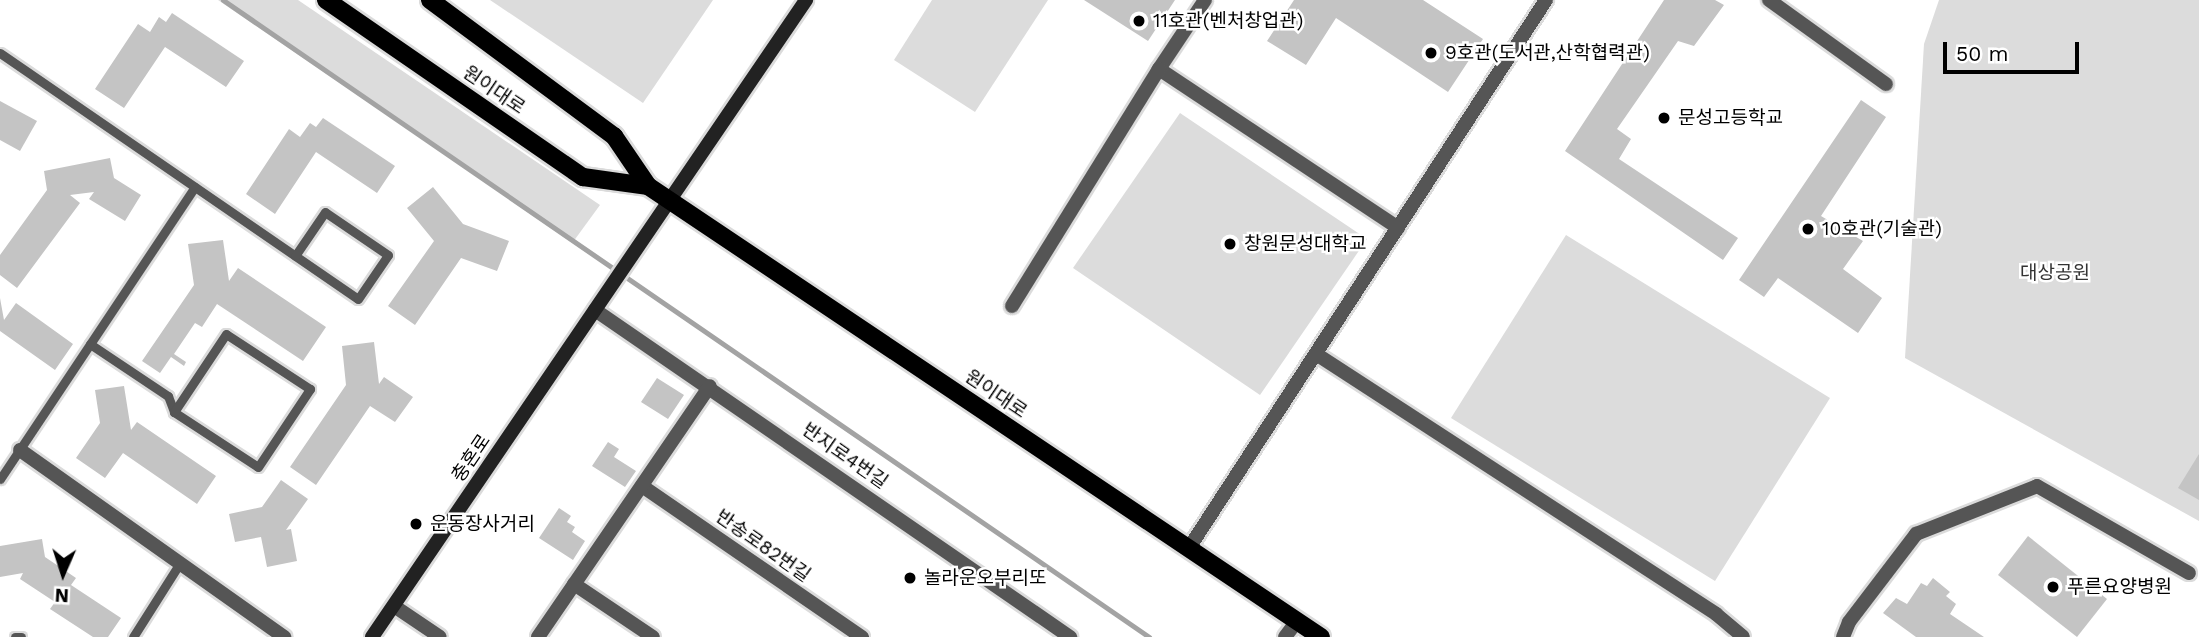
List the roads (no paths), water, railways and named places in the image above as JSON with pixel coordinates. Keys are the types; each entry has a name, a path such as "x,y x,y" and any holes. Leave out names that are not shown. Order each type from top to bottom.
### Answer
{"main road":[{"name":"원이대로","path":"326,0 583,177 648,186"},
{"name":"원이대로","path":"430,0 614,136 648,186 1321,637"},
{"path":"669,201 806,0"},
{"name":"충혼로","path":"372,637 669,201"}],"street":[{"path":"1012,306 1205,0"},
{"path":"1189,548 1546,0"},
{"path":"1773,1 1886,84"},
{"path":"1159,69 1398,228"},
{"name":"반지로4번길","path":"598,305 1070,637"},
{"path":"1316,354 1716,614 1743,637"},
{"path":"538,637 710,386"},
{"path":"20,450 284,637"},
{"name":"반송로82번길","path":"642,486 862,637"},
{"path":"1843,637 1849,622 1916,534 2036,486 2189,573"},
{"path":"574,584 653,637"},
{"path":"394,606 440,637"},
{"path":"1285,637 1297,621"}],"lane":[{"path":"0,53 295,256 358,299 388,255 325,212 295,256"},
{"path":"0,479 195,187"},
{"path":"90,344 168,396 174,412 258,467 310,389 226,334 174,412"},
{"path":"133,637 180,563"},
{"path":"15,637 22,637"}],"waterway":[{"path":"223,0 1149,637"}],"place":[{"name":"11호관(벤처창업관)","path":"1139,21"},
{"name":"9호관(도서관,산학협력관)","path":"1431,53"},
{"name":"문성고등학교","path":"1664,118"},
{"name":"10호관(기술관)","path":"1808,229"},
{"name":"창원문성대학교","path":"1230,244"},
{"name":"운동장사거리","path":"416,524"},
{"name":"놀라운오부리또","path":"910,578"},
{"name":"푸른요양병원","path":"2053,587"}],"park label":[{"name":"대상공원","path":"2055,273"}]}
